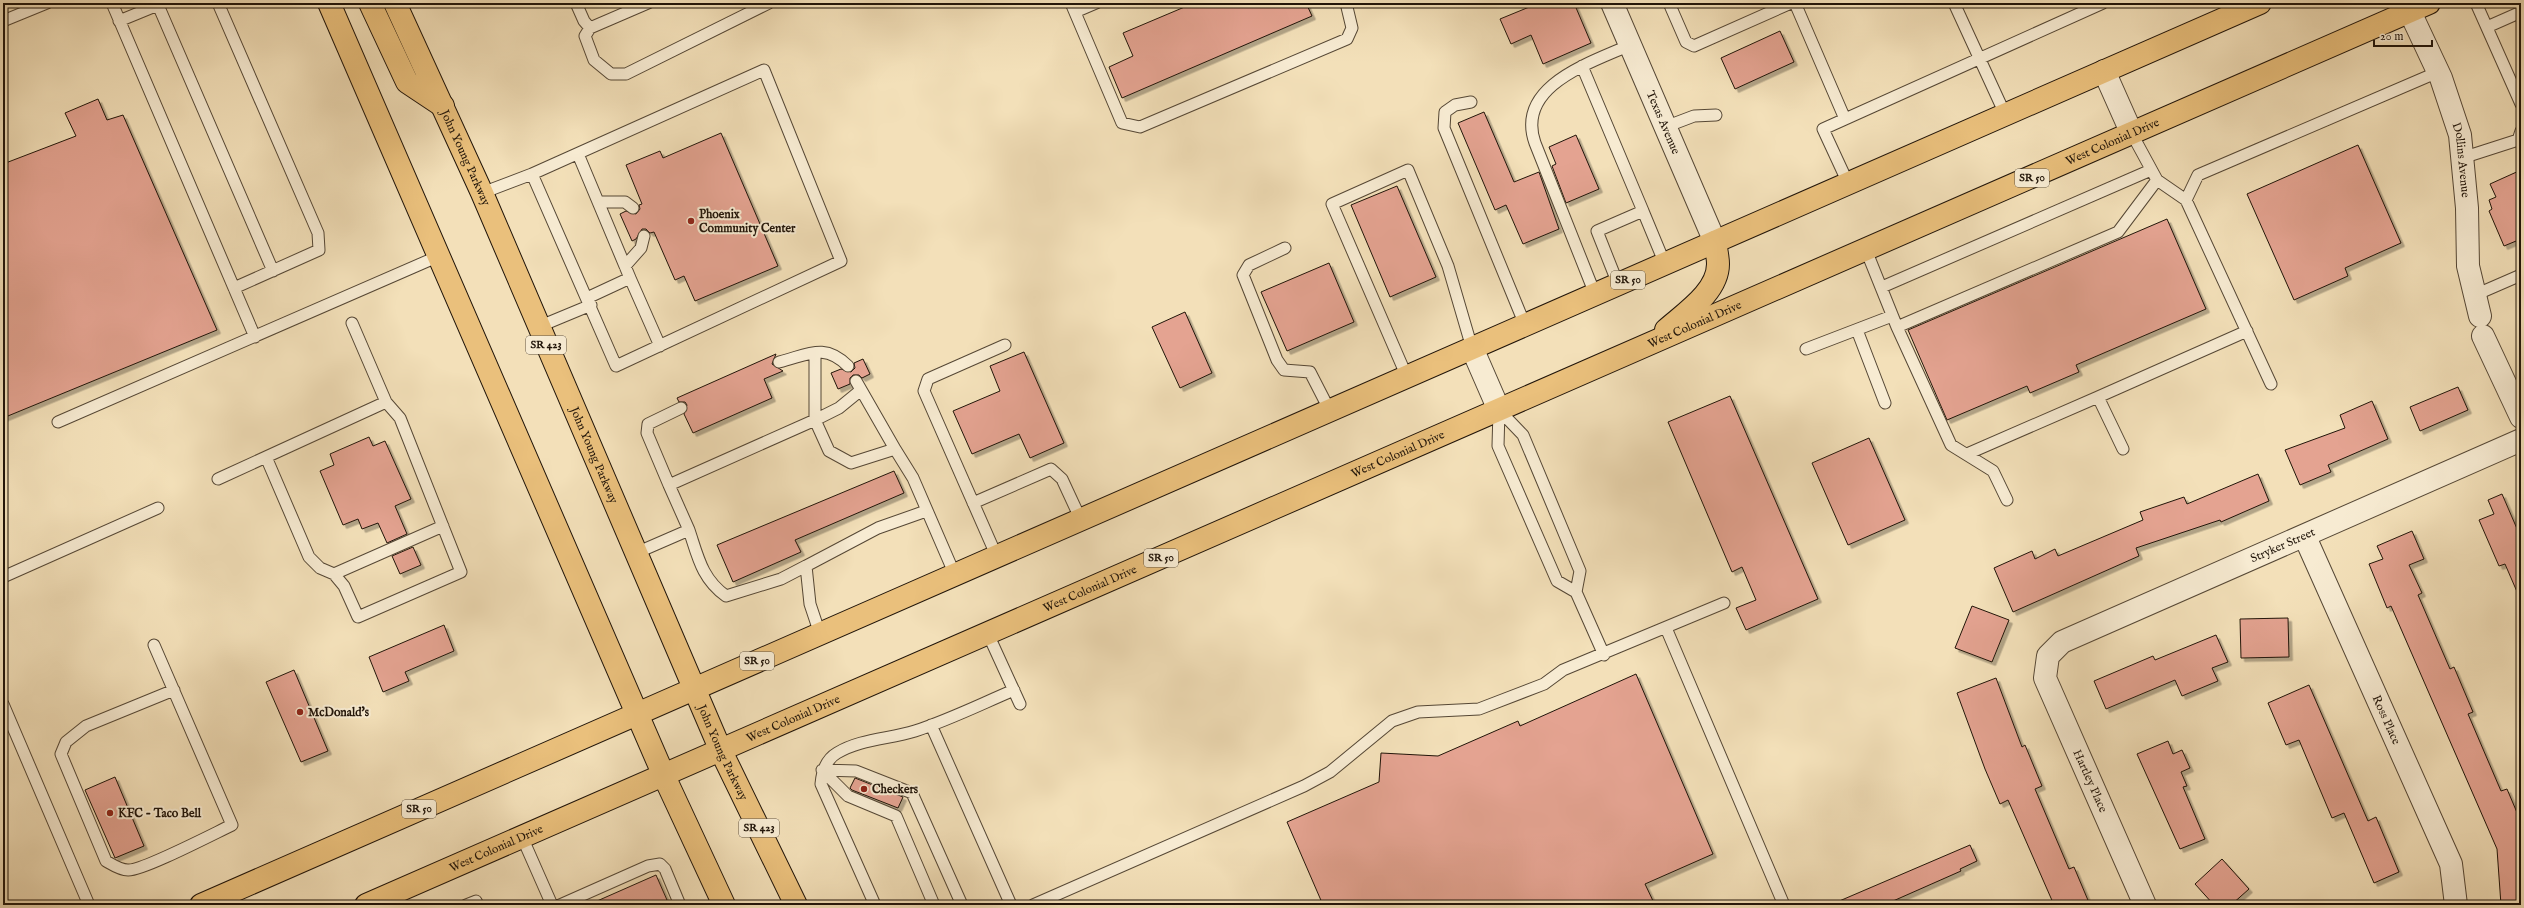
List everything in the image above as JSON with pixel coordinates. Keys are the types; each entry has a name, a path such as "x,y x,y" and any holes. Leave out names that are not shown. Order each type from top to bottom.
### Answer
{"main road":[{"path":"329,3 664,776 724,905"},
{"path":"370,3 407,82 443,106"},
{"name":"John Young Parkway","path":"395,3 482,193 538,327 721,751 796,905"},
{"name":"SR 50","path":"201,905 2260,3"},
{"name":"West Colonial Drive","path":"366,905 388,901 522,837 2429,3"},
{"path":"1654,342 1704,296 1716,277 1718,263 1714,242"}],"street":[{"name":"Texas Avenue","path":"1612,3 1714,242"},
{"name":"Dollins Avenue","path":"2410,12 2438,72 2460,135 2467,208 2468,266 2482,326 2521,417"},
{"path":"2104,71 2132,134"},
{"path":"1472,348 1499,410"},
{"name":"Stryker Street","path":"2048,656 2062,642 2305,537 2521,440"},
{"name":"Ross Place","path":"2305,537 2451,864 2456,905"},
{"name":"Hartley Place","path":"2048,656 2045,678 2145,905"}],"lane":[{"path":"3,21 47,3"},
{"path":"112,3 255,337"},
{"path":"218,3 318,233 319,250 234,288"},
{"path":"576,3 584,21 590,28"},
{"path":"648,3 590,28 585,36 594,60 610,74 626,74 769,3"},
{"path":"1096,3 1073,8 1122,123 1140,127 1348,39 1352,28 1346,3"},
{"path":"1669,3 1686,42 1694,46 1791,3"},
{"path":"1794,3 1845,119"},
{"path":"1954,3 2005,114"},
{"path":"1848,183 1823,129 2103,3"},
{"path":"2476,3 2521,104"},
{"path":"120,21 160,4 273,270"},
{"path":"2487,27 2521,12"},
{"path":"1596,294 1530,130 1531,116 1539,100 1559,78 1630,45"},
{"path":"1582,66 1665,264"},
{"path":"482,193 532,174 578,154 764,70 841,261 616,366 532,174"},
{"path":"2186,200 2198,175 2438,72"},
{"path":"1471,102 1455,105 1445,112 1444,128 1525,325"},
{"path":"1665,127 1694,116 1716,115"},
{"path":"2462,158 2518,140 2521,131"},
{"path":"2132,134 2154,175 2186,200 2272,384"},
{"path":"578,154 660,346"},
{"path":"1407,377 1332,204 1408,170 1448,266 1472,348"},
{"path":"1882,287 2154,175"},
{"path":"1898,327 2118,232 2154,175"},
{"path":"598,202 625,202 633,208"},
{"path":"1618,284 1597,231 1643,211"},
{"path":"625,266 640,248 644,236"},
{"path":"1285,248 1248,265 1243,275 1277,360 1284,370 1310,372 1330,411"},
{"path":"1866,250 1882,287 1892,316 1951,445 1993,471 2006,500"},
{"path":"58,422 439,256"},
{"path":"2475,295 2521,275"},
{"path":"538,327 589,302 630,278"},
{"path":"1806,349 1892,316"},
{"path":"266,457 309,557 320,568 334,574 344,586 358,617 461,572 400,418 386,402 352,323"},
{"path":"1857,330 1885,404"},
{"path":"1967,454 2247,331"},
{"path":"997,557 924,391 928,379 1006,345"},
{"path":"779,362 823,351 837,355 848,366"},
{"path":"815,353 815,420 829,451 851,463 895,449"},
{"path":"669,485 839,408 858,385 913,478 955,575"},
{"path":"2098,397 2123,449"},
{"path":"218,479 386,402"},
{"path":"681,408 648,424 647,433 689,530 700,563 712,586 726,596 781,579 878,528 926,511"},
{"path":"1499,410 1498,446 1557,581 1576,592"},
{"path":"1499,410 1523,435 1580,570 1576,592 1604,655"},
{"path":"973,503 1051,469 1062,479 1081,520"},
{"path":"3,576 158,508"},
{"path":"334,574 443,526"},
{"path":"636,553 689,530"},
{"path":"806,566 810,604 820,634"},
{"path":"1033,905 1304,786 1330,772 1392,721 1418,712 1479,709 1544,684 1562,670 1604,655 1724,603"},
{"path":"1666,628 1784,905"},
{"path":"988,634 1020,704"},
{"path":"154,645 174,690 232,825 184,848 129,871 115,867 106,861 61,754 66,742 86,726 174,690"},
{"path":"875,905 821,784 822,770 835,754 857,743 884,740 932,725 1014,690"},
{"path":"3,704 89,905"},
{"path":"932,725 1012,905"},
{"path":"822,770 848,796 896,816 934,905"},
{"path":"822,770 856,771 912,793 962,905"},
{"path":"522,837 552,905"},
{"path":"560,905 648,866 660,864 665,869 680,905"},
{"path":"466,905 476,901 478,905"}],"building":[{"path":"1194,3 1306,3 1312,16 1122,98 1109,67 1133,56 1123,33"},
{"path":"1539,3 1574,3 1591,43 1543,64 1531,35 1511,44 1500,19"},
{"path":"1780,31 1794,62 1735,89 1721,58"},
{"path":"98,99 107,120 123,115 217,330 3,418 3,164 76,136 65,113"},
{"path":"1484,112 1514,182 1539,172 1559,229 1523,244 1506,205 1495,210 1458,123"},
{"name":"Phoenix Community Center","path":"721,133 778,266 695,301 684,276 675,280 654,232 650,233 646,229 642,229 636,239 632,241 620,214 626,211 636,214 640,209 639,205 642,204 626,165 660,151 663,158"},
{"path":"1576,135 1599,189 1566,203 1552,166 1556,164 1549,147"},
{"path":"2358,145 2401,243 2345,268 2348,276 2294,300 2247,194"},
{"path":"2521,170 2521,239 2504,246 2489,211 2492,209 2489,200 2496,197 2490,184"},
{"path":"1397,186 1436,277 1390,297 1351,205"},
{"path":"2167,219 2206,309 2076,365 2079,372 2030,393 2027,386 1947,420 1908,330"},
{"path":"1329,263 1354,322 1287,351 1261,292"},
{"path":"1185,312 1212,373 1180,388 1152,327"},
{"path":"1024,352 1064,443 1030,458 1019,434 972,454 953,411 1000,391 990,366"},
{"path":"776,354 772,364 783,371 764,379 772,398 693,433 684,414 687,405 685,402 679,402 677,398"},
{"path":"863,359 870,374 862,378 859,375 853,375 850,378 850,384 838,389 831,373 841,369 851,372 855,368 854,363"},
{"path":"2458,387 2468,410 2420,431 2410,407"},
{"path":"1730,396 1818,599 1746,630 1736,608 1756,600 1742,567 1732,572 1668,422"},
{"path":"2372,401 2388,439 2328,465 2331,472 2300,485 2285,450 2345,428 2340,415"},
{"path":"369,437 373,446 385,441 411,499 395,506 407,534 387,543 378,523 362,529 358,519 343,525 320,471 334,465 330,454"},
{"path":"1869,438 1905,520 1848,545 1812,463"},
{"path":"894,471 904,493 795,540 801,552 733,582 717,545"},
{"path":"2258,474 2269,501 2221,522 2220,520 2136,548 2139,556 2013,612 1994,568 2032,551 2035,559 2055,549 2058,556 2143,520 2140,512 2184,497 2187,504"},
{"path":"2502,494 2521,538 2521,601 2505,564 2499,566 2479,520 2494,514 2488,500"},
{"path":"2412,531 2424,559 2409,565 2422,593 2418,595 2450,669 2454,667 2473,712 2468,714 2501,791 2507,789 2521,822 2521,905 2501,905 2497,849 2391,606 2387,608 2369,564 2383,559 2377,546"},
{"path":"413,547 421,565 400,574 392,556"},
{"path":"1972,606 2009,620 1992,662 1955,648"},
{"path":"2288,618 2289,657 2241,658 2240,619"},
{"path":"444,625 454,651 405,672 409,681 383,692 369,657"},
{"path":"2216,635 2228,662 2212,668 2218,681 2182,696 2175,680 2106,709 2094,681 2153,656 2155,660"},
{"path":"294,670 328,751 301,762 266,682"},
{"path":"1636,674 1713,854 1645,884 1655,905 1323,905 1287,822 1379,782 1381,753 1438,756 1518,721 1520,726"},
{"path":"1996,678 2022,747 2025,745 2042,786 2035,789 2069,869 2074,867 2090,905 2054,905 2008,800 2000,804 1985,769 1957,693"},
{"path":"2309,685 2368,821 2376,817 2399,872 2374,883 2344,813 2332,818 2299,740 2286,745 2268,703"},
{"path":"2168,741 2173,754 2182,750 2190,768 2181,772 2187,786 2183,787 2205,839 2180,849 2137,754"},
{"path":"115,777 144,846 115,858 85,790"},
{"path":"855,778 903,797 898,808 852,790 850,788"},
{"path":"1970,845 1977,861 1960,869 1961,871 1884,905 1830,905"},
{"path":"2222,859 2249,889 2231,905 2214,905 2195,884"},
{"path":"656,875 667,900 654,905 588,905"}],"place":[{"name":"Phoenix Community Center","path":"691,221"},
{"name":"McDonald's","path":"300,712"},
{"name":"Checkers","path":"864,789"},
{"name":"KFC - Taco Bell","path":"110,813"}]}
